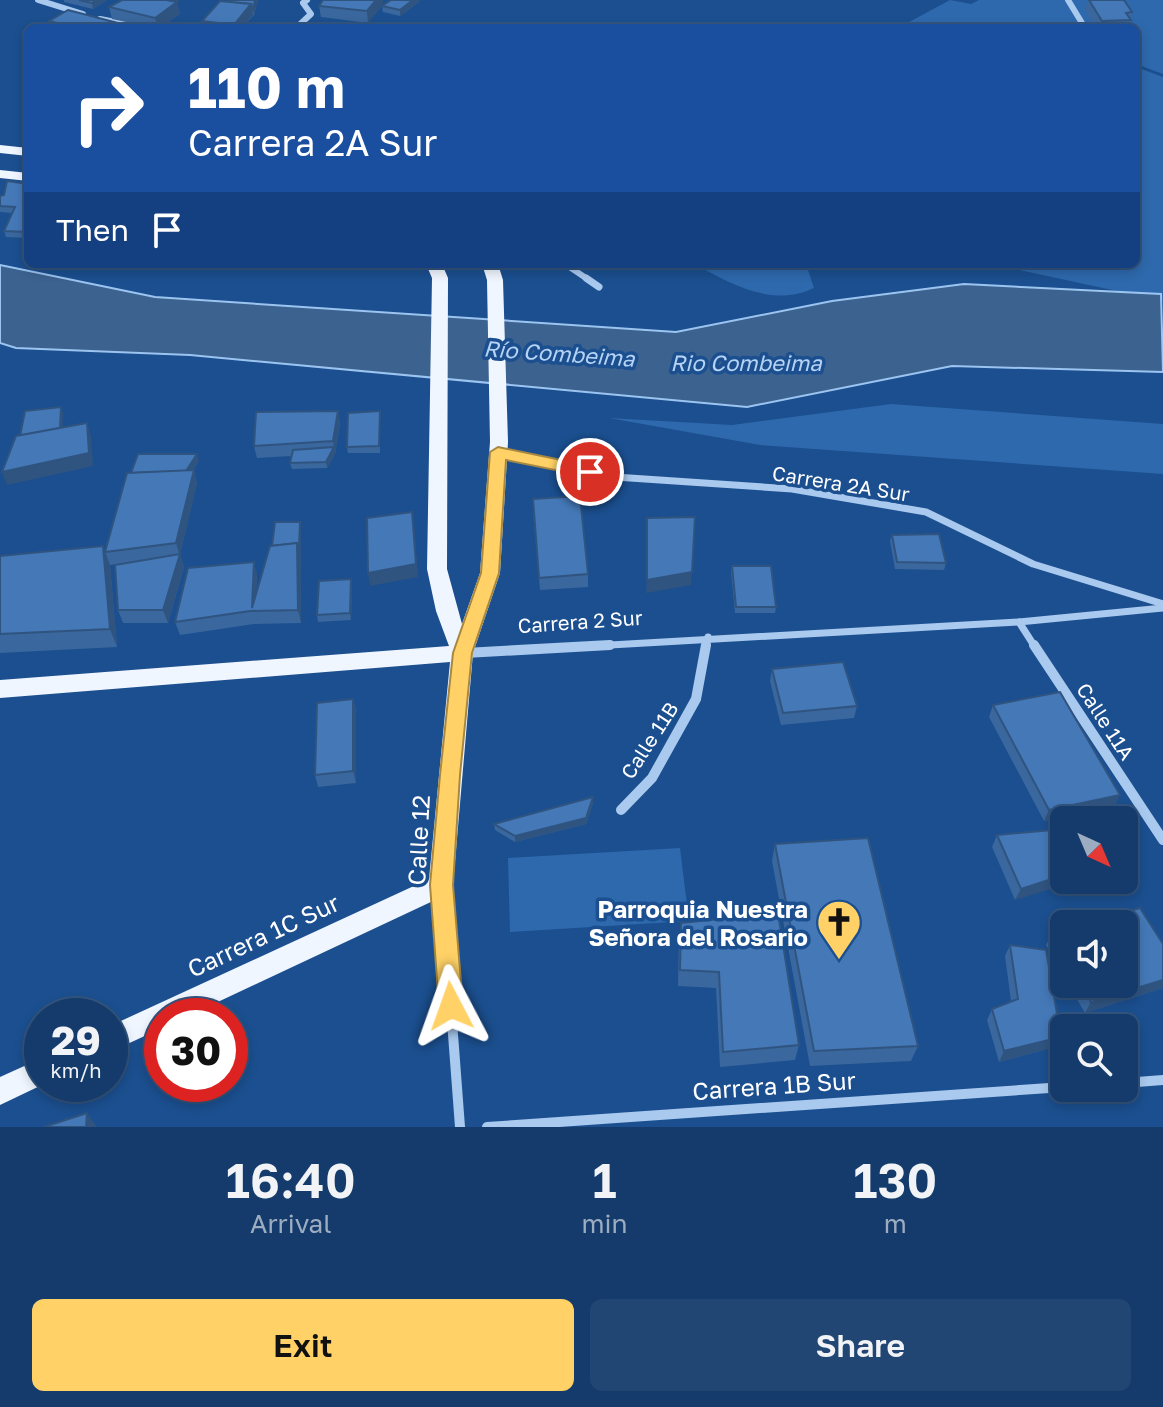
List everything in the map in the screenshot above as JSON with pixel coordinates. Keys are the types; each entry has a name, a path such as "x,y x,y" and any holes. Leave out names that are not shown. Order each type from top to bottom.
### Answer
{"main road":[{"path":"0,149 24,152"},
{"path":"0,174 24,177"},
{"name":"Calle 12","path":"437,271 437,569 446,611 462,653"},
{"name":"Calle 12","path":"441,885 462,653 490,573 498,447 493,272"},
{"name":"Carrera 2 Sur","path":"0,689 462,653"},
{"name":"Carrera 1C Sur","path":"128,1031 441,885"},
{"path":"0,1091 24,1080"}],"street":[{"path":"38,0 127,24"},
{"path":"300,24 311,14 303,3 307,0"},
{"path":"1068,0 1083,24"},
{"path":"571,268 599,287"},
{"name":"Carrera 2A Sur","path":"498,447 615,477 792,489 926,512 1033,564 1163,606"},
{"name":"Carrera 2 Sur","path":"462,653 1019,622 1163,606"},
{"name":"Calle 11A","path":"1019,622 1163,840"},
{"name":"Calle 11B","path":"621,810 652,778 696,699 708,637"},
{"name":"Calle 12","path":"441,885 460,1127"},
{"path":"1138,1082 1163,1080"},
{"name":"Carrera 1B Sur","path":"487,1127 1050,1088"}],"shaded area":[{"path":"950,0 971,4 979,0 1163,0 1163,74 1140,65 1140,24 905,24"},
{"path":"1140,68 1163,77 1163,301 1010,268 1140,268"},
{"path":"702,268 807,268 814,288 783,296 738,286"},
{"path":"891,404 1163,424 1163,474 760,445 609,418 732,425"},
{"path":"680,848 689,921 510,932 508,858"}],"water":[{"name":"Rio Combeima","path":"0,265 155,297 676,332 832,301 964,284 1161,294 1163,372 952,366 747,407 190,355 16,348 0,343"}],"building":[{"path":"122,0 177,2 155,18 109,7"},
{"path":"229,0 255,0 253,9 251,4"},
{"path":"323,0 376,0 367,11 319,6"},
{"path":"391,0 413,0 400,10 382,6"},
{"path":"1089,0 1124,0 1132,12 1126,13 1131,20 1102,21"},
{"path":"220,1 251,4 235,24 202,21"},
{"path":"68,10 122,24 61,24 49,21"},
{"path":"7,181 24,183 24,232 4,231 15,207 0,206 0,196 4,195"},
{"path":"61,407 60,428 20,436 25,411"},
{"path":"338,411 333,441 254,446 256,412"},
{"path":"380,411 379,446 347,447 348,413"},
{"path":"87,423 89,453 2,472 16,436"},
{"path":"334,447 326,462 290,463 293,450"},
{"path":"138,454 197,454 186,471 131,473"},
{"path":"194,470 176,543 105,552 127,473"},
{"path":"580,496 588,574 539,578 533,499"},
{"path":"412,512 416,564 368,573 367,518"},
{"path":"695,517 692,572 647,580 647,518"},
{"path":"275,522 300,522 299,549 297,543 272,546"},
{"path":"939,534 946,563 897,562 892,535"},
{"path":"297,543 298,610 250,611 175,622 188,568 254,562 252,608 270,546"},
{"path":"103,546 110,629 0,634 0,556"},
{"path":"180,554 163,610 118,610 115,565"},
{"path":"732,566 771,566 776,607 736,607"},
{"path":"351,579 350,613 317,615 319,581"},
{"path":"843,662 857,706 783,713 772,669"},
{"path":"1060,692 1120,795 1068,806 1050,806 1049,810 993,705"},
{"path":"353,699 353,771 315,775 317,703"},
{"path":"593,797 586,818 515,836 494,824"},
{"path":"1050,830 1050,880 1021,889 997,835"},
{"name":"Parroquia Nuestra Señora del Rosario","path":"868,838 918,1046 814,1051 775,844"},
{"path":"1140,908 1163,944 1163,980 1138,988 1138,910 1133,910"},
{"path":"778,913 799,1045 723,1052 719,972 680,970 681,923"},
{"path":"1010,945 1046,950 1050,998 1054,998 1057,1014 1050,1014 1050,1040 1004,1051 992,1009 1018,999"},
{"path":"87,1113 86,1127 44,1127"}],"place":[{"name":"Parroquia Nuestra Señora del Rosario","path":"839,961"}],"route":[{"path":"451,1006 441,885 450,775 462,653 490,573 498,452 590,472"}],"water label":[{"name":"Río Combeima","path":"559,353"}]}
